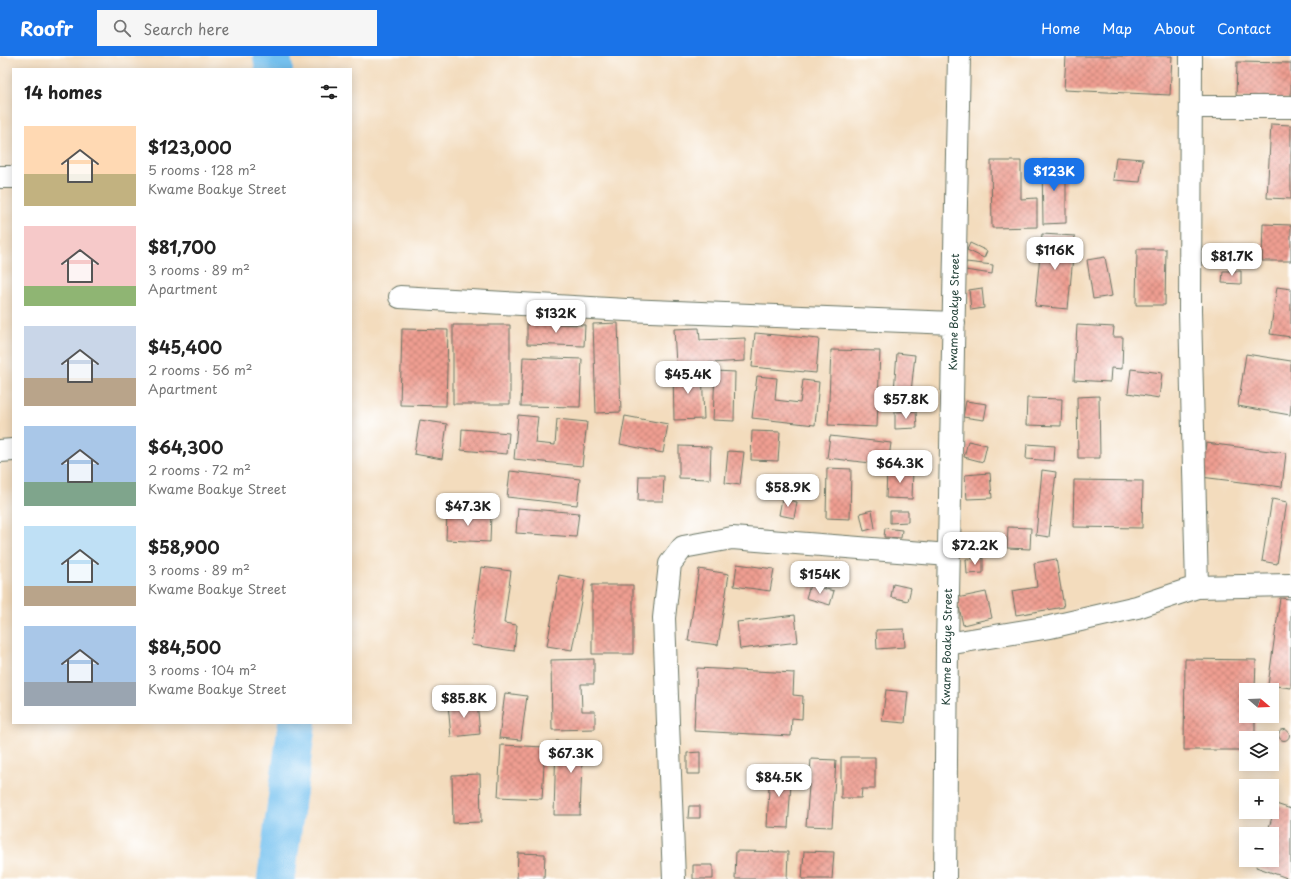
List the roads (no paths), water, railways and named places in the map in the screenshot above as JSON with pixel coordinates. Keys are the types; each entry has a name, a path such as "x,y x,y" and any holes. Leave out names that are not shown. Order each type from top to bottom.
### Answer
{"street":[{"name":"Kwame Boakye Street","path":"945,879 947,644 959,56"},
{"path":"1191,56 1190,318 1197,587"},
{"path":"1191,108 1291,107"},
{"path":"0,177 12,176"},
{"path":"400,297 626,310 954,323"},
{"path":"0,451 12,450"},
{"path":"674,879 664,618 670,564 683,547 732,538 949,555"},
{"path":"947,644 1050,627 1137,607 1197,587 1291,585"}],"waterway":[{"path":"272,56 274,68"},
{"path":"276,879 297,724"}]}
